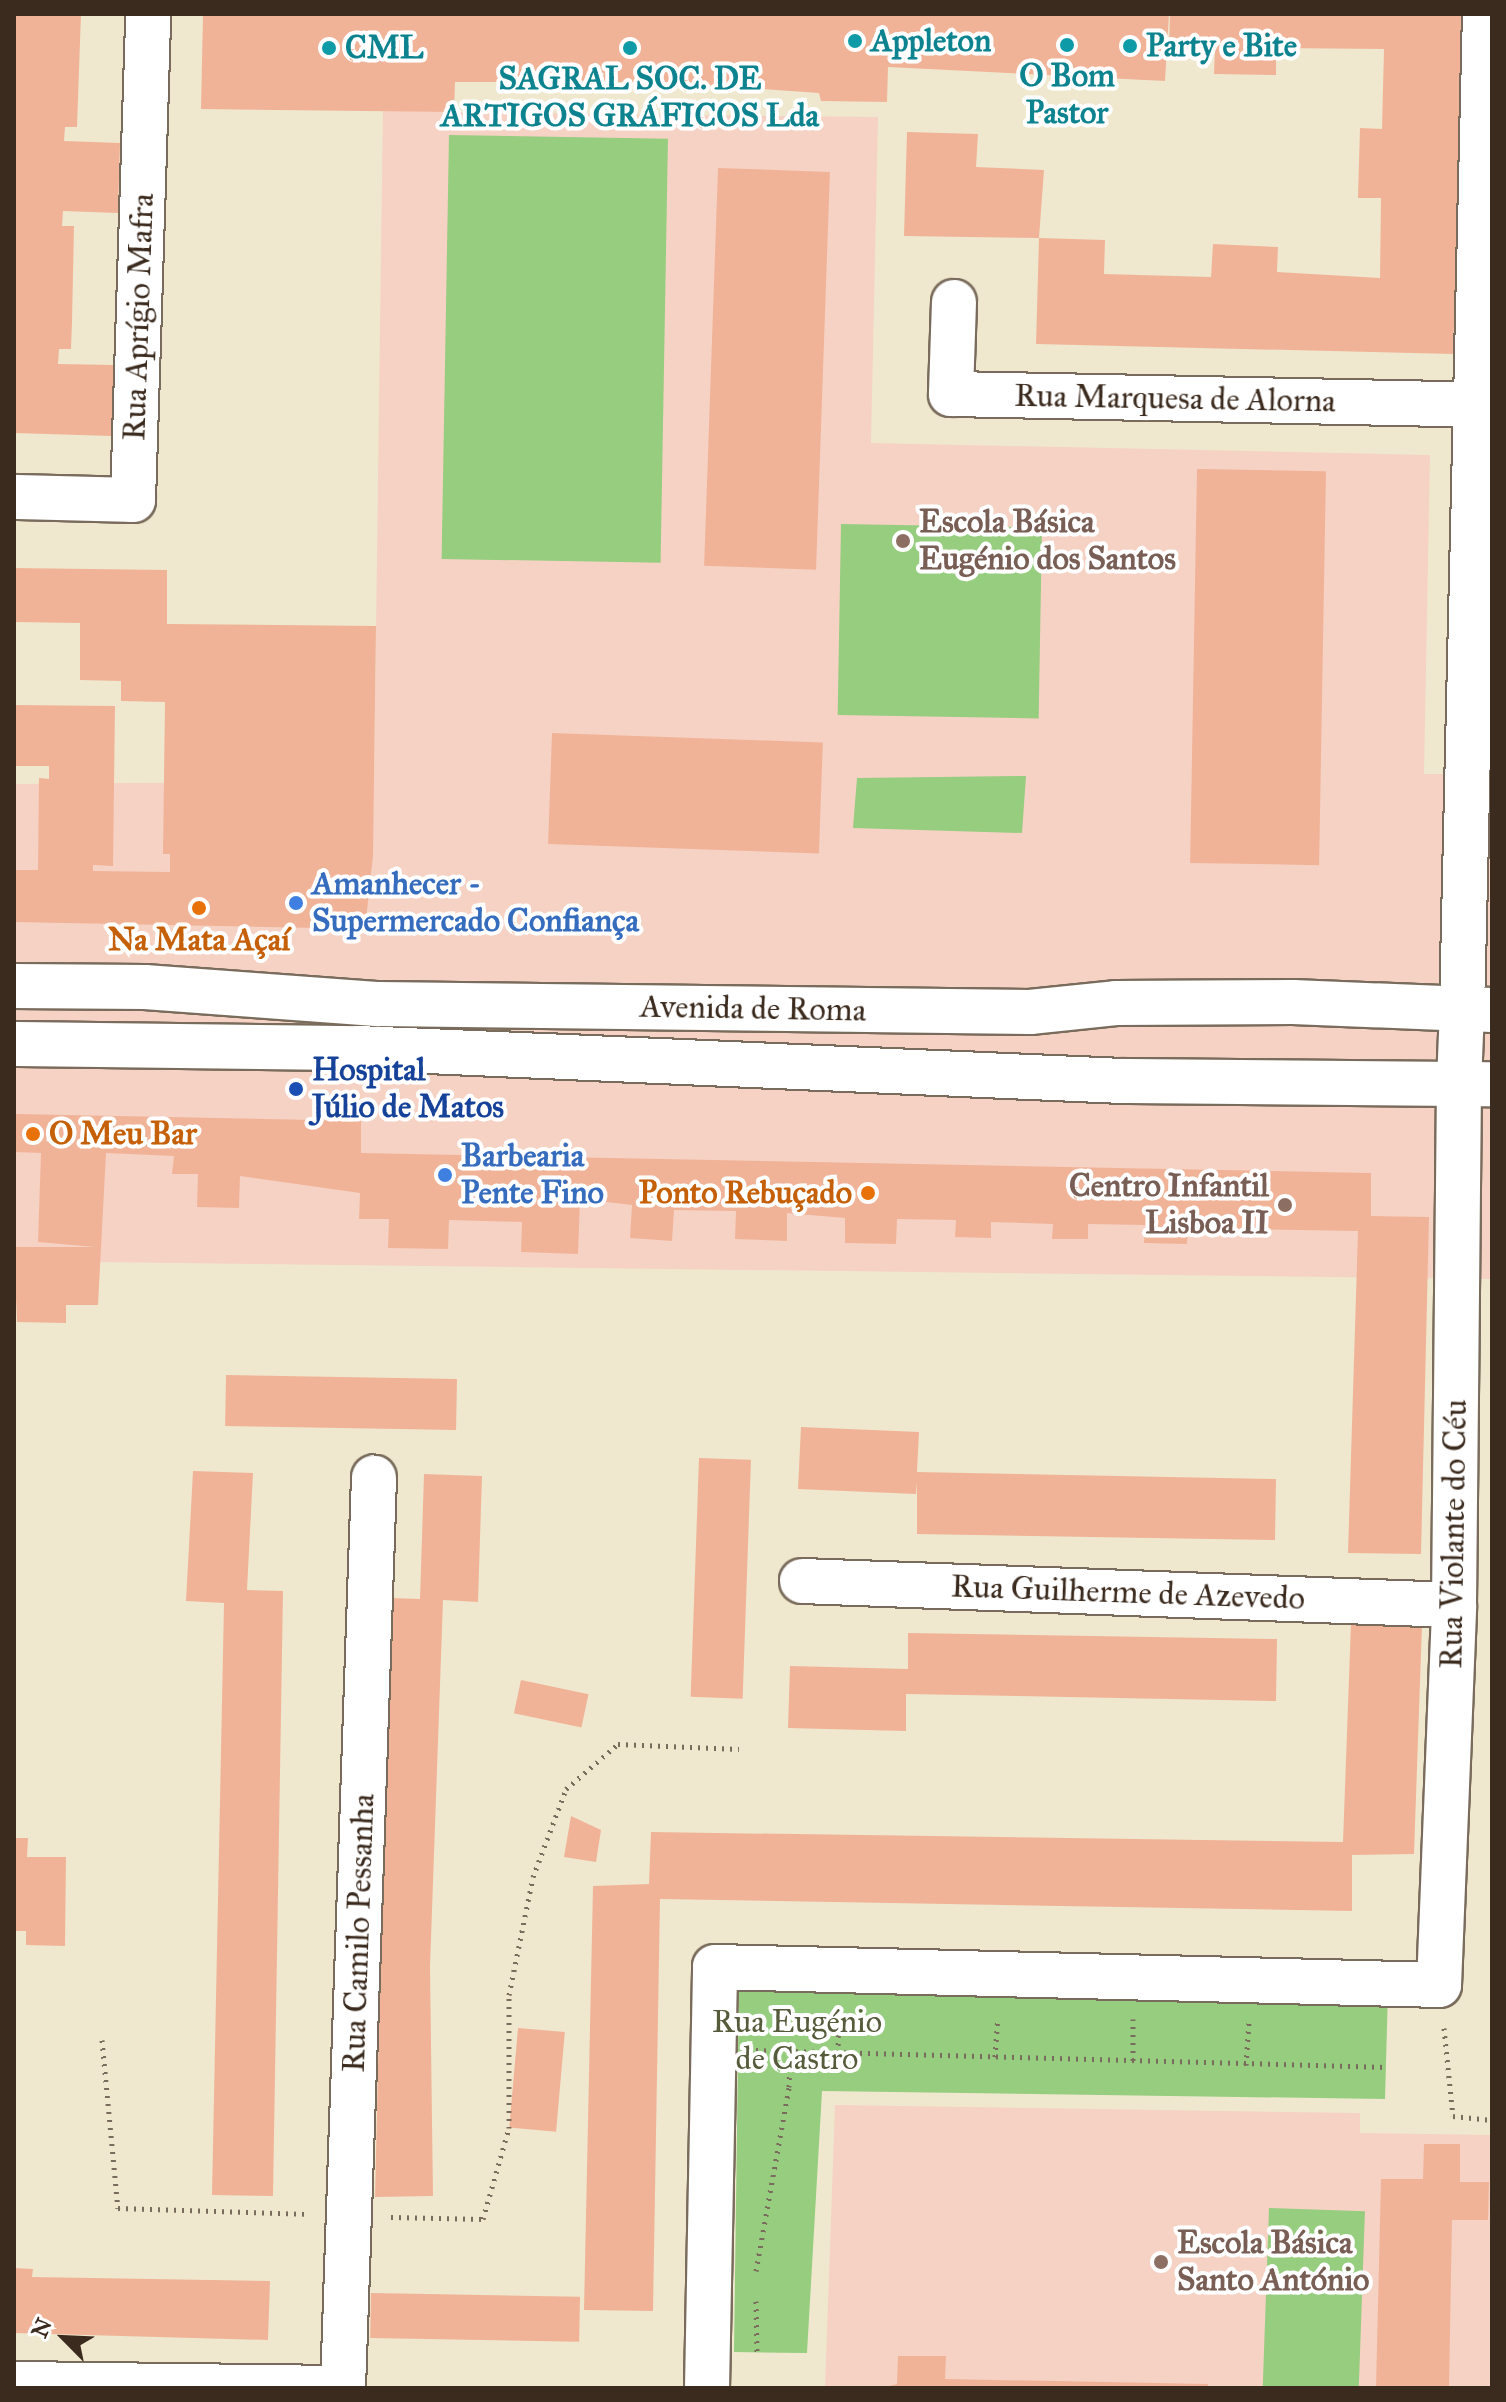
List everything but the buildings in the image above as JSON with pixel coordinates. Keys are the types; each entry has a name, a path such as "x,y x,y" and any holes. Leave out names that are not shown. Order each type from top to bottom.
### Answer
{"street":[{"name":"Rua Aprígio Mafra","path":"14,497 133,500 148,14"},
{"name":"Rua Violante do Céu","path":"1439,1985 1476,1083 1485,14"},
{"name":"Rua Marquesa de Alorna","path":"954,302 951,394 1484,405"},
{"name":"Avenida de Roma","path":"14,986 145,987 379,1004 1030,1012 1116,1003 1293,1002 1477,1010"},
{"name":"Avenida de Roma","path":"14,1044 358,1048 1124,1081 1476,1083"},
{"name":"Rua Camilo Pessanha","path":"343,2388 374,1478"},
{"name":"Rua Guilherme de Azevedo","path":"802,1581 1454,1605"},
{"path":"707,2388 715,1967 1439,1985"},
{"path":"14,2384 321,2388"}],"path":[{"path":"102,2040 118,2208 483,2219 509,2128 509,1995 533,1877 566,1789 618,1744 739,1749"},
{"path":"1439,1985 1453,2116 1492,2120"},
{"path":"751,2050 1387,2067"},
{"path":"755,2276 789,2087 790,2051"},
{"path":"756,2290 757,2352"}],"shaded area":[{"path":"383,105 454,112 878,117 871,443 1430,455 1424,774 1492,774 1492,1279 14,1261 14,784 374,781"},
{"name":"Escola Básica Santo António","path":"835,2105 1360,2113 1360,2133 1492,2135 1492,2388 825,2388"}],"green space":[{"path":"449,135 668,139 661,563 442,559"},
{"path":"841,524 1042,528 1039,718 838,715"},
{"path":"1026,776 1022,833 853,828 857,778"},
{"name":"Rua Eugénio de Castro","path":"739,1982 1388,1991 1385,2099 822,2091 807,2353 734,2352"},
{"path":"1269,2208 1365,2211 1359,2388 1263,2388"}],"place":[{"name":"Appleton","path":"855,41"},
{"name":"O Bom Pastor","path":"1067,45"},
{"name":"Party e Bite","path":"1130,46"},
{"name":"CML","path":"329,48"},
{"name":"SAGRAL SOC. DE ARTIGOS GRÁFICOS Lda","path":"630,48"},
{"name":"Escola Básica Eugénio dos Santos","path":"903,541"},
{"name":"Amanhecer - Supermercado Confiança","path":"296,903"},
{"name":"Na Mata Açaí","path":"199,908"},
{"name":"Hospital Júlio de Matos","path":"296,1089"},
{"name":"O Meu Bar","path":"33,1134"},
{"name":"Barbearia Pente Fino","path":"445,1175"},
{"name":"Ponto Rebuçado","path":"868,1193"},
{"name":"Centro Infantil Lisboa II","path":"1285,1205"},
{"name":"Escola Básica Santo António","path":"1161,2262"}]}
